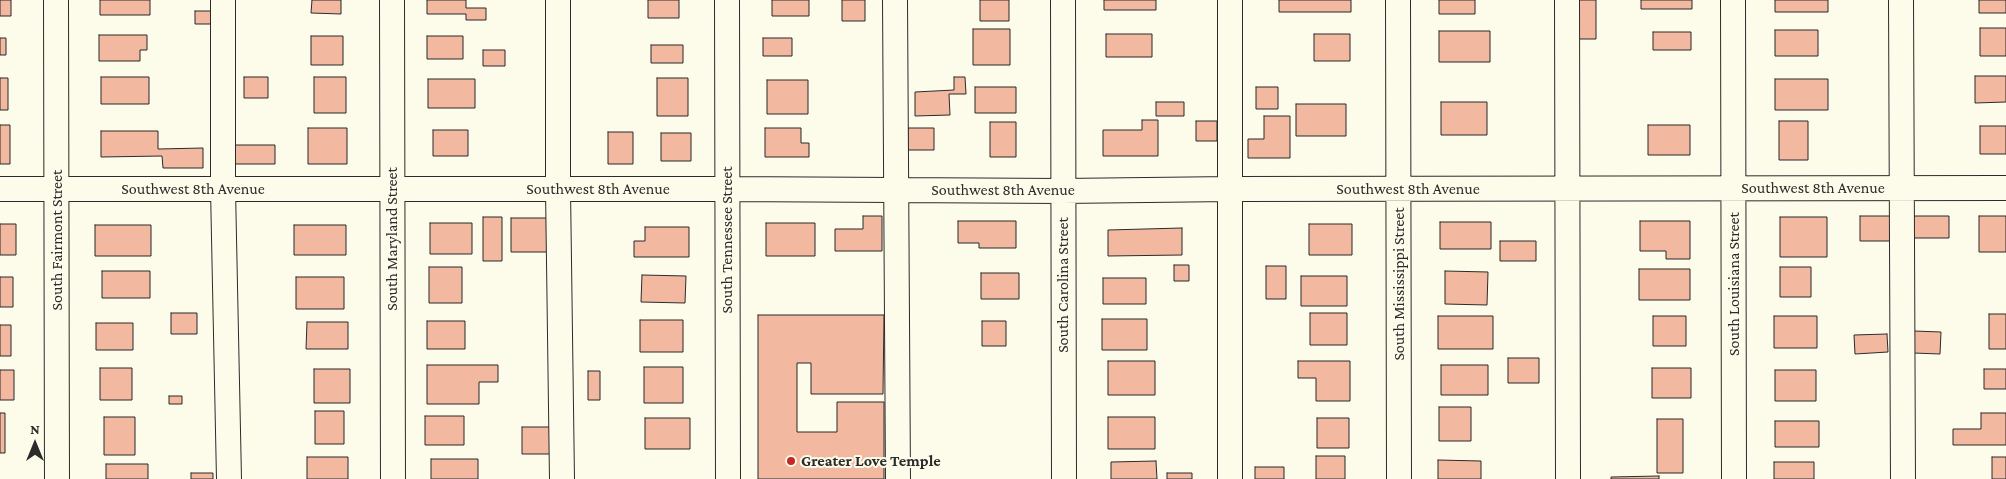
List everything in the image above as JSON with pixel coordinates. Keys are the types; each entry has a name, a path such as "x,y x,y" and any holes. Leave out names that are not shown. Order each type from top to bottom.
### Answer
{"street":[{"name":"South Fairmont Street","path":"56,0 57,479"},
{"path":"224,0 224,189 229,479"},
{"name":"South Maryland Street","path":"392,0 393,479"},
{"path":"558,0 558,189 562,479"},
{"name":"South Tennessee Street","path":"727,0 728,479"},
{"path":"895,0 898,479"},
{"name":"South Carolina Street","path":"1063,0 1064,479"},
{"path":"1230,0 1230,479"},
{"name":"South Mississippi Street","path":"1398,0 1399,479"},
{"path":"1567,0 1568,479"},
{"name":"South Louisiana Street","path":"1733,0 1734,479"},
{"path":"1901,0 1904,479"},
{"name":"Southwest 8th Avenue","path":"0,189 1062,191 2006,188"}],"building":[{"path":"0,0 11,0 11,16 0,16"},
{"path":"100,0 150,0 150,15 100,15"},
{"path":"312,0 341,0 341,14 311,13"},
{"path":"427,0 466,0 466,8 486,8 486,20 466,20 466,14 427,14"},
{"path":"648,0 679,0 679,18 648,18"},
{"path":"772,0 809,0 809,16 772,16"},
{"path":"842,0 865,0 865,21 842,21"},
{"path":"980,0 1009,0 1009,21 980,21"},
{"path":"1104,0 1156,0 1156,10 1104,10"},
{"path":"1279,0 1351,0 1351,12 1279,12"},
{"path":"1439,0 1475,0 1475,14 1439,14"},
{"path":"1575,0 1596,0 1596,39 1575,39"},
{"path":"1641,0 1692,0 1692,9 1641,9"},
{"path":"1775,0 1828,0 1828,12 1775,12"},
{"path":"1979,0 2006,0 2006,13 1979,13"},
{"path":"195,11 213,11 214,24 195,24"},
{"path":"1980,28 2006,28 2006,56 1980,56"},
{"path":"973,29 1010,29 1010,65 973,65"},
{"path":"1775,30 1818,30 1818,56 1775,56"},
{"path":"1439,31 1490,31 1490,62 1439,62"},
{"path":"1653,32 1691,32 1691,50 1653,50"},
{"path":"1106,34 1152,34 1152,57 1106,57"},
{"path":"1314,34 1350,34 1350,61 1314,61"},
{"path":"99,35 147,35 147,50 140,50 140,61 99,61"},
{"path":"311,36 343,36 343,65 311,65"},
{"path":"427,36 463,36 463,59 427,59"},
{"path":"0,38 6,38 6,55 0,55"},
{"path":"763,38 792,38 792,56 763,56"},
{"path":"651,45 683,45 683,63 651,63"},
{"path":"483,50 505,50 505,66 483,66"},
{"path":"1975,76 2006,76 2006,102 1975,103"},
{"path":"101,77 149,77 149,104 101,104"},
{"path":"244,77 268,77 268,98 244,98"},
{"path":"314,77 346,77 346,113 314,113"},
{"path":"954,77 965,77 966,94 949,94 950,115 915,116 915,92 954,90"},
{"path":"0,78 8,78 8,110 0,110"},
{"path":"657,78 688,78 688,116 657,116"},
{"path":"428,79 475,79 475,108 428,108"},
{"path":"1775,79 1828,79 1828,110 1775,110"},
{"path":"767,80 808,80 808,114 767,114"},
{"path":"975,87 1016,87 1016,113 975,113"},
{"path":"1256,87 1278,87 1278,109 1256,109"},
{"path":"1156,102 1184,102 1184,116 1156,116"},
{"path":"1441,102 1487,102 1487,135 1441,135"},
{"path":"1296,104 1346,104 1346,136 1296,136"},
{"path":"1264,116 1290,116 1290,158 1248,158 1248,139 1264,139"},
{"path":"1142,120 1158,120 1158,156 1103,156 1103,130 1142,130"},
{"path":"1196,121 1217,121 1217,141 1196,141"},
{"path":"1779,121 1808,121 1808,160 1779,160"},
{"path":"990,122 1016,122 1016,157 990,157"},
{"path":"0,125 10,125 10,164 0,164"},
{"path":"1648,125 1690,125 1690,155 1648,155"},
{"path":"1980,126 2006,126 2006,154 1980,154"},
{"path":"308,128 347,128 347,164 308,164"},
{"path":"765,128 801,128 801,143 809,143 809,157 765,157"},
{"path":"908,128 934,128 934,150 908,150"},
{"path":"433,130 468,130 468,156 433,156"},
{"path":"101,131 158,131 158,149 203,148 203,168 163,168 162,156 101,157"},
{"path":"608,132 633,132 633,164 608,164"},
{"path":"661,133 691,133 691,161 661,161"},
{"path":"232,145 275,145 275,164 232,164"},
{"path":"863,216 882,216 882,251 835,251 835,229 863,229"},
{"path":"1860,216 1890,216 1890,241 1860,241"},
{"path":"1910,216 1949,216 1949,238 1910,238"},
{"path":"1979,216 2006,216 2006,252 1979,252"},
{"path":"483,217 502,217 502,261 483,261"},
{"path":"1780,217 1827,217 1827,257 1780,257"},
{"path":"511,218 547,218 547,252 511,252"},
{"path":"958,221 1016,221 1016,248 979,248 979,243 958,243"},
{"path":"1640,221 1690,221 1690,259 1666,259 1666,251 1640,251"},
{"path":"1440,222 1491,222 1491,249 1440,249"},
{"path":"430,223 472,223 472,254 430,254"},
{"path":"766,223 815,223 815,256 766,256"},
{"path":"0,224 16,224 16,255 0,255"},
{"path":"1309,224 1352,224 1352,255 1309,255"},
{"path":"95,225 151,225 151,256 95,256"},
{"path":"294,225 346,225 346,255 294,255"},
{"path":"645,227 689,227 689,257 634,257 634,241 645,241"},
{"path":"1182,228 1182,255 1108,256 1108,230"},
{"path":"1500,241 1536,241 1536,261 1500,261"},
{"path":"1174,265 1189,265 1189,281 1174,281"},
{"path":"1266,266 1286,266 1286,299 1266,299"},
{"path":"429,267 462,267 462,303 429,303"},
{"path":"1780,267 1811,267 1811,297 1780,297"},
{"path":"1639,269 1690,269 1690,300 1639,300"},
{"path":"102,271 150,271 150,298 102,298"},
{"path":"1445,271 1488,272 1487,305 1445,304"},
{"path":"981,273 1019,273 1019,299 981,299"},
{"path":"642,275 686,276 685,303 641,302"},
{"path":"1301,276 1347,276 1347,306 1301,306"},
{"path":"0,277 13,277 13,307 0,307"},
{"path":"296,277 344,277 344,309 296,309"},
{"path":"1103,278 1146,278 1146,304 1103,304"},
{"path":"171,313 197,313 197,334 171,334"},
{"path":"1310,313 1347,313 1347,345 1310,345"},
{"path":"1989,314 2006,314 2006,349 1989,349"},
{"path":"758,315 884,315 883,394 811,394 811,363 797,363 797,432 837,432 837,402 884,402 884,479 758,479"},
{"path":"1438,316 1493,316 1493,349 1438,349"},
{"path":"1653,316 1686,316 1686,346 1653,346"},
{"path":"1774,316 1817,316 1817,348 1774,348"},
{"path":"1102,319 1147,319 1147,350 1102,350"},
{"path":"640,320 683,320 683,352 640,352"},
{"path":"427,321 465,321 465,349 427,349"},
{"path":"982,321 1006,321 1006,346 982,346"},
{"path":"307,322 348,322 348,349 306,349"},
{"path":"96,323 133,323 133,350 96,350"},
{"path":"0,325 11,325 11,356 0,356"},
{"path":"1914,331 1941,332 1940,354 1913,353"},
{"path":"1887,334 1888,352 1855,354 1854,335"},
{"path":"1508,358 1539,358 1539,383 1508,383"},
{"path":"1108,361 1155,361 1155,395 1108,395"},
{"path":"1298,361 1350,361 1350,401 1316,401 1316,378 1298,378"},
{"path":"427,365 498,365 498,382 479,382 479,404 427,404"},
{"path":"1441,365 1488,365 1488,395 1441,395"},
{"path":"644,367 683,367 683,403 644,403"},
{"path":"100,368 132,368 132,400 100,400"},
{"path":"1652,368 1691,368 1691,398 1652,398"},
{"path":"314,369 350,369 350,403 314,403"},
{"path":"1984,369 2006,369 2006,389 1984,389"},
{"path":"0,370 14,370 14,400 0,400"},
{"path":"1775,370 1816,370 1816,401 1775,401"},
{"path":"588,371 600,371 600,400 588,400"},
{"path":"169,396 182,396 182,404 169,404"},
{"path":"1439,407 1471,407 1471,441 1439,441"},
{"path":"315,411 344,411 344,444 315,444"},
{"path":"0,413 5,413 5,453 0,453"},
{"path":"1981,413 2006,413 2006,445 1953,445 1953,429 1981,429"},
{"path":"425,416 464,416 464,445 425,445"},
{"path":"104,417 135,417 135,455 104,455"},
{"path":"1108,417 1155,417 1155,449 1108,449"},
{"path":"645,418 690,418 690,449 645,449"},
{"path":"1317,418 1349,418 1349,448 1317,448"},
{"path":"1657,419 1683,419 1683,473 1657,473"},
{"path":"1775,421 1819,421 1819,447 1775,447"},
{"path":"522,427 550,427 550,454 522,454"},
{"path":"1316,456 1345,456 1345,479 1316,479"},
{"path":"307,457 348,457 348,479 307,479"},
{"path":"1992,457 2006,457 2006,479 1992,479"},
{"path":"431,459 478,459 478,479 431,479"},
{"path":"1438,460 1481,461 1481,479 1438,479"},
{"path":"1156,461 1157,479 1111,479 1111,462"},
{"path":"1774,462 1814,462 1814,479 1774,479"},
{"path":"106,464 148,464 148,479 106,479"},
{"path":"1255,467 1284,467 1284,479 1255,479"},
{"path":"191,473 213,473 213,479 191,479"},
{"path":"1167,473 1192,473 1192,479 1167,479"},
{"path":"1659,476 1659,479 1611,479 1611,477"}],"place":[{"name":"Greater Love Temple","path":"791,461"}]}
